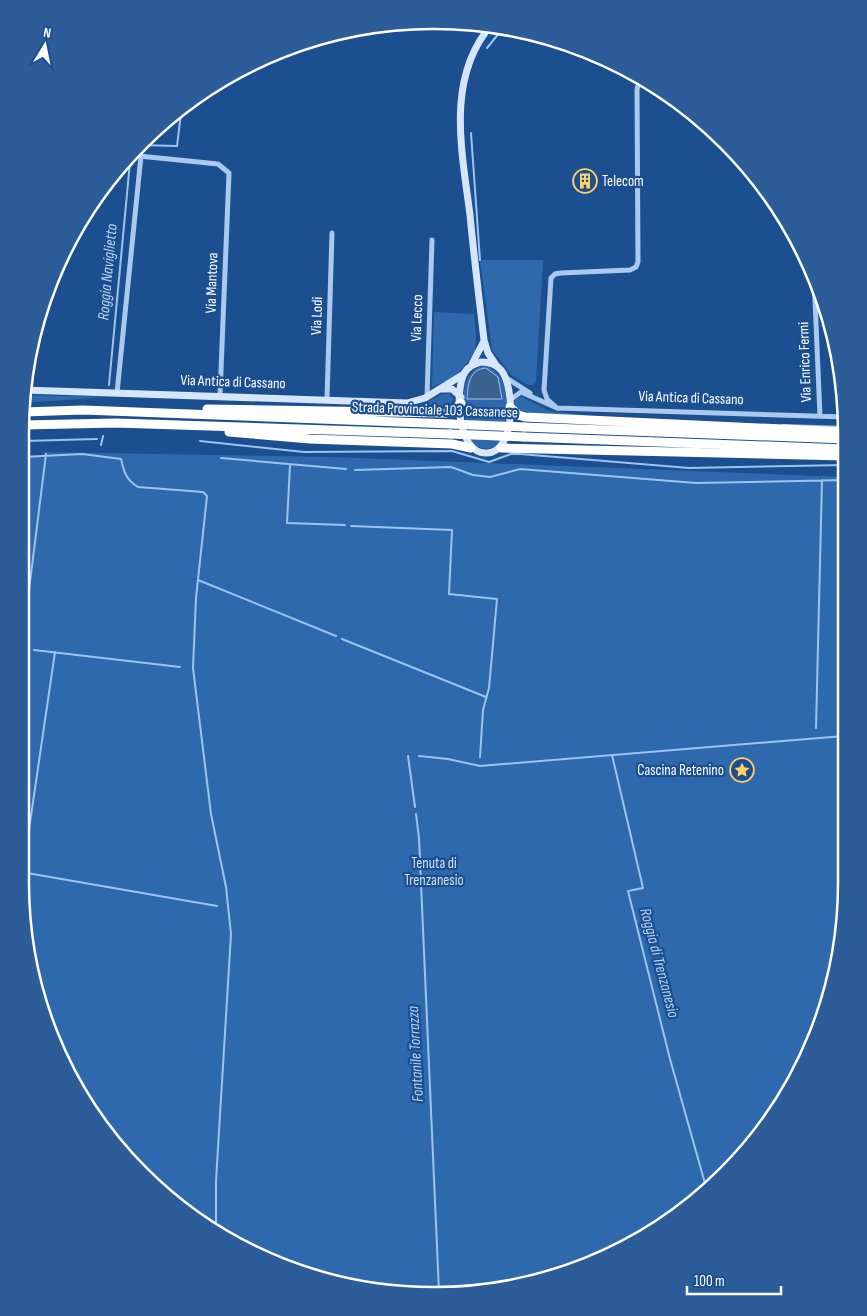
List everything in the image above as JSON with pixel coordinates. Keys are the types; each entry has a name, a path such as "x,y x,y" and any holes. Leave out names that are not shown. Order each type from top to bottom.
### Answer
{"highway":[{"path":"120,411 185,408 445,413 451,412 461,400"},
{"path":"510,404 518,415 525,417 838,432"},
{"name":"Strada Provinciale 103 Cassanese","path":"30,412 120,411 838,439"},
{"path":"116,423 310,439 452,444 471,448"},
{"name":"Strada Provinciale 103 Cassanese","path":"29,425 116,423 838,449"},
{"path":"501,448 838,456"}],"main road":[{"path":"464,374 461,400 464,435 471,448 485,454 501,448 508,435 510,404 505,377 488,353 484,340 460,124 468,62 477,43 486,32"},
{"name":"Via Antica di Cassano","path":"31,389 407,403 426,397 464,374 478,356 484,340"},
{"path":"470,367 482,362 496,365"},
{"path":"438,390 452,389 461,400"}],"street":[{"path":"537,399 542,396 544,390 551,278 561,272 630,270 636,267 638,262 639,85"},
{"path":"117,392 141,156"},
{"name":"Via Mantova","path":"141,156 218,164 225,167 229,173 220,395"},
{"name":"Via Lodi","path":"327,399 332,233"},
{"name":"Via Lecco","path":"426,397 432,240"},
{"name":"Via Enrico Fermi","path":"815,298 820,416"},
{"name":"Via Antica di Cassano","path":"505,377 537,399"},
{"path":"544,390 546,399 558,408"},
{"name":"Via Antica di Cassano","path":"510,404 521,392 558,408 837,417"}],"green space":[{"path":"480,260 543,260 536,382 533,385 528,385 511,375 492,350"},
{"path":"473,303 476,336 475,352 455,378 432,387 434,312 473,314"},
{"path":"484,366 493,370 500,377 506,398 505,421 501,441 486,449 472,442 464,411 465,387 468,377 475,370"},
{"path":"442,394 449,394 454,399 448,409 401,409 424,404"},
{"path":"31,395 106,397 30,402"},
{"path":"522,397 550,411 620,419 525,416 513,405 516,399"},
{"name":"Tenuta di Trenzanesio","path":"44,452 333,457 838,477 838,882 835,935 817,1013 797,1062 755,1129 720,1169 680,1204 613,1246 564,1266 512,1279 486,1284 434,1287 381,1284 355,1279 303,1266 254,1246 187,1204 147,1169 112,1129 70,1062 50,1013 32,935 29,882 29,457 43,456"}],"shaded area":[{"path":"486,368 498,377 502,399 467,399 470,379 476,371"}],"waterway":[{"path":"487,48 498,34"},
{"name":"Roggia Naviglietto","path":"149,145 177,146 180,118"},
{"path":"471,133 480,260"},
{"name":"Roggia Naviglietto","path":"109,385 130,166"},
{"path":"468,411 502,413"},
{"path":"783,425 838,427"},
{"name":"Roggia Naviglietto","path":"101,445 103,436"},
{"path":"29,441 97,439"},
{"path":"200,441 304,452 452,451 489,462 511,454 520,454 689,468 838,465"},
{"name":"Roggia Naviglietto","path":"29,590 46,454"},
{"path":"29,457 82,454 121,459 126,475 138,487 203,492 207,496 196,598 193,668 211,814 226,887 231,934 216,1181 216,1223"},
{"path":"221,458 346,469"},
{"path":"290,465 287,523 345,525"},
{"path":"355,470 451,467 473,475 490,477 520,469 696,483 838,480"},
{"path":"816,728 822,480"},
{"path":"351,526 452,530 449,594 497,599 489,688 483,710 480,757"},
{"path":"198,580 336,636"},
{"path":"342,639 486,697"},
{"path":"34,650 180,667"},
{"path":"29,829 55,652"},
{"path":"419,756 448,759 480,766 838,736"},
{"name":"Roggia di Trenzanesio","path":"612,755 643,888 628,891 670,1059 705,1183"},
{"name":"Fontanile Torrazza","path":"408,756 415,807"},
{"name":"Fontanile Torrazza","path":"416,814 419,838 439,1287"},
{"path":"29,873 217,906"}],"place":[{"name":"Telecom","path":"585,181"},
{"name":"Cascina Retenino","path":"742,770"}]}
